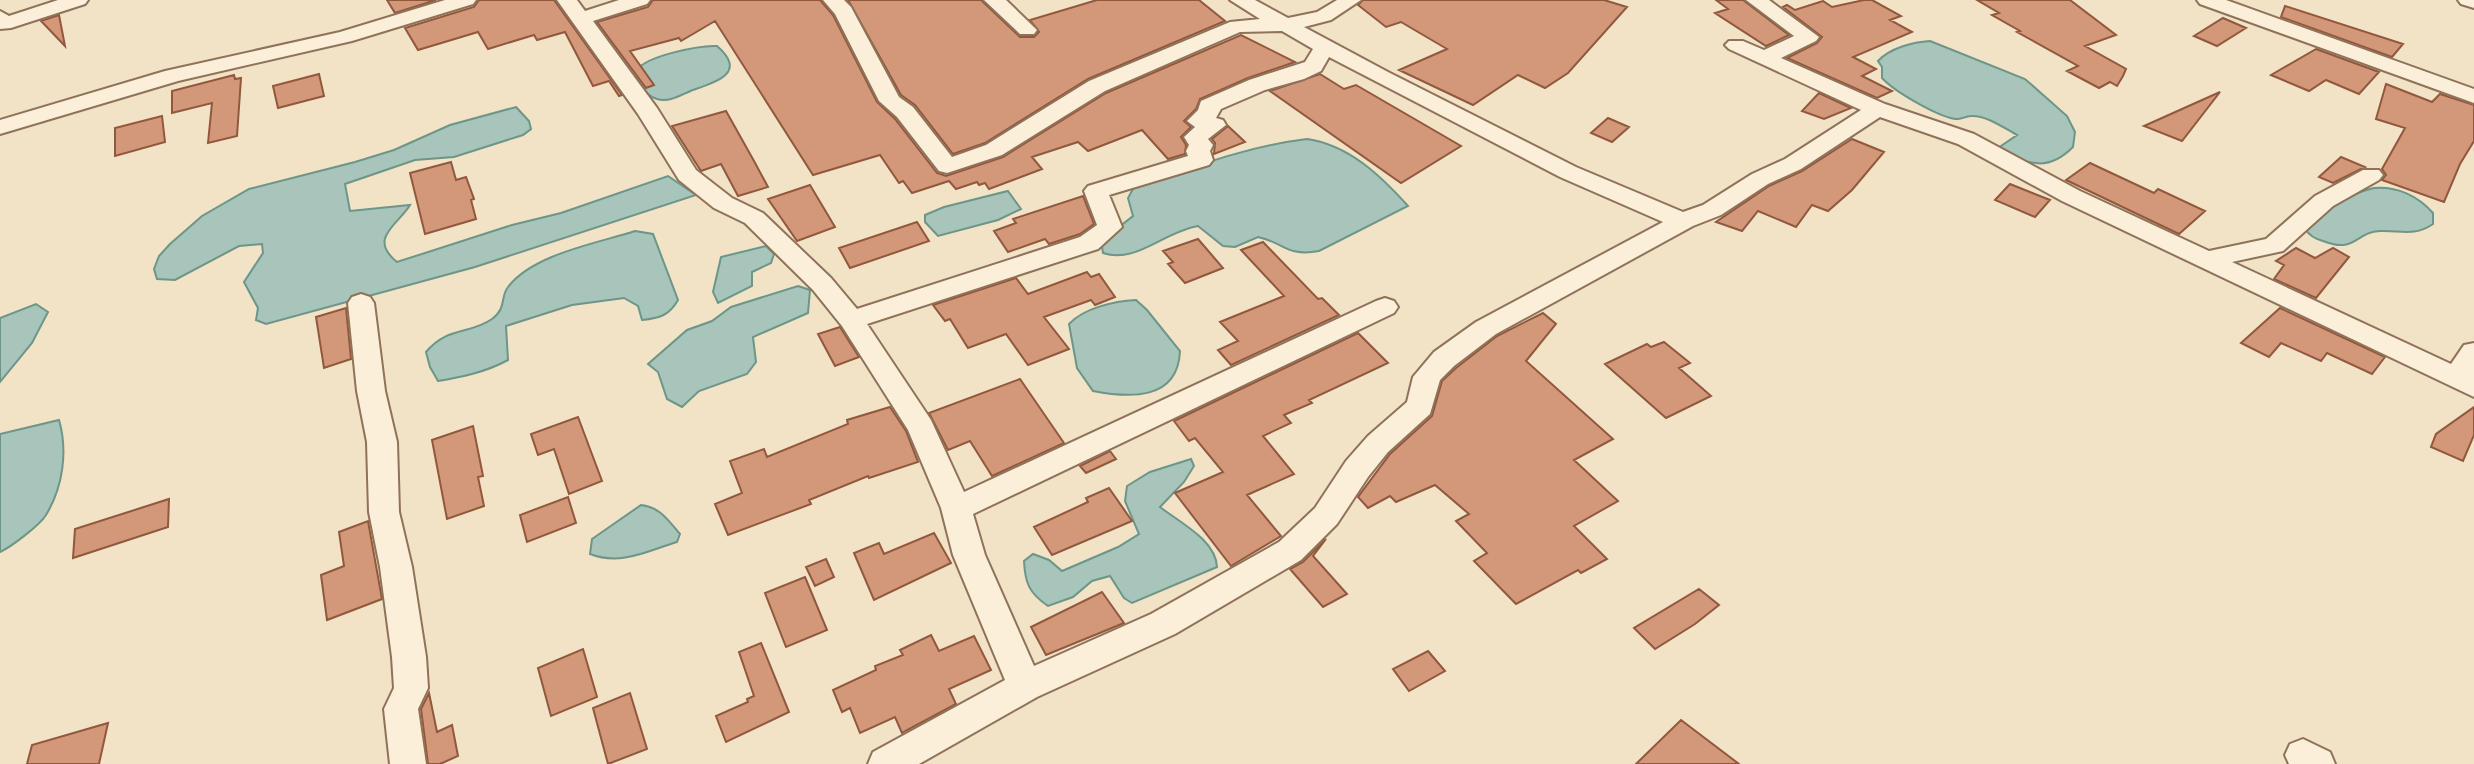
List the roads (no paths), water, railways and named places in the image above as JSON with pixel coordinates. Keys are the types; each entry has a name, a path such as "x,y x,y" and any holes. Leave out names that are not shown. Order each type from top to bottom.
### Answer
{"street":[{"path":"0,17 4,24 78,0"},
{"path":"380,0 397,21"},
{"path":"0,127 173,76 287,52 466,0"},
{"path":"640,0 575,9 649,113 687,175 723,203 754,218 822,284 851,320 921,427 956,508 969,555 1025,686"},
{"path":"833,0 844,11 890,101 905,112 947,166 994,150 1097,86 1191,44 1237,26 1286,25 1324,16 1352,0"},
{"path":"994,0 1027,30"},
{"path":"1240,0 1568,172 1657,212 1684,220"},
{"path":"1756,0 1809,37 1765,57"},
{"path":"2207,0 2474,96"},
{"path":"2468,0 2474,2"},
{"path":"1736,45 1877,109 1966,139 2024,172 2465,382 2474,352"},
{"path":"851,320 1088,243 1110,226 1096,191 1201,160 1198,152 1201,145 1195,137 1216,125 1198,121 1210,112 1209,106 1257,85 1313,66 1325,46"},
{"path":"886,764 1025,686 1163,624 1290,551 1326,516 1357,468 1378,444 1420,407 1427,377 1444,359 1486,328 1684,220 1712,210 1760,179 1793,164 1877,109"},
{"path":"2206,260 2274,245 2324,201 2371,175"},
{"path":"361,303 371,391 382,442 384,512 396,567 409,657 411,688 401,709 408,764"},
{"path":"956,508 1385,307"}],"water":[{"path":"1930,41 2025,79 2067,116 2075,132 2073,147 2047,163 2021,160 2001,152 2001,146 2017,135 1995,122 1971,116 1955,119 1938,113 1906,96 1882,78 1882,67 1878,61 1883,56 1902,46"},
{"path":"717,46 730,63 729,70 711,84 662,100 653,98 637,81 637,70 651,60 687,49"},
{"path":"516,107 529,121 531,129 523,135 454,157 415,160 345,184 350,211 410,205 385,238 388,253 397,262 512,225 561,213 668,176 696,195 475,267 266,324 256,320 258,308 244,282 263,253 262,244 239,246 175,280 157,279 154,269 159,256 170,244 202,216 249,189 355,162 394,150 450,125"},
{"path":"1307,139 1322,142 1350,155 1375,173 1408,206 1319,251 1293,251 1258,237 1235,247 1223,246 1198,226 1173,234 1138,251 1115,255 1103,253 1101,241 1133,216 1128,198 1134,187 1241,152"},
{"path":"2374,188 2391,189 2414,197 2433,213 2433,224 2413,232 2372,232 2342,245 2317,239 2305,229 2337,204"},
{"path":"1008,191 1021,209 998,220 938,236 925,222 925,215 944,207"},
{"path":"635,231 653,234 678,300 667,313 642,320 638,306 624,298 572,305 506,326 508,360 474,374 438,381 426,352 442,338 483,324 497,315 508,287 519,276 533,266 567,251"},
{"path":"766,246 774,254 771,263 752,272 752,286 718,303 713,292 721,257"},
{"path":"798,286 810,290 808,313 753,337 756,362 747,374 699,391 682,407 667,399 658,372 648,364 687,330 712,321 731,307"},
{"path":"1136,300 1180,351 1177,367 1171,379 1149,392 1122,395 1093,391 1077,368 1069,324 1075,318 1100,306"},
{"path":"36,304 48,312 32,343 0,382 0,318"},
{"path":"59,420 63,444 62,469 52,504 38,524 0,552 0,434"},
{"path":"1191,459 1194,466 1184,482 1160,507 1204,540 1215,557 1217,567 1132,603 1124,598 1110,576 1092,581 1073,597 1048,606 1036,597 1027,581 1024,561 1033,554 1049,560 1062,571 1118,547 1139,534 1125,501 1127,486 1150,472"},
{"path":"641,505 659,511 667,519 680,534 677,542 623,558 590,554 592,539"}]}
